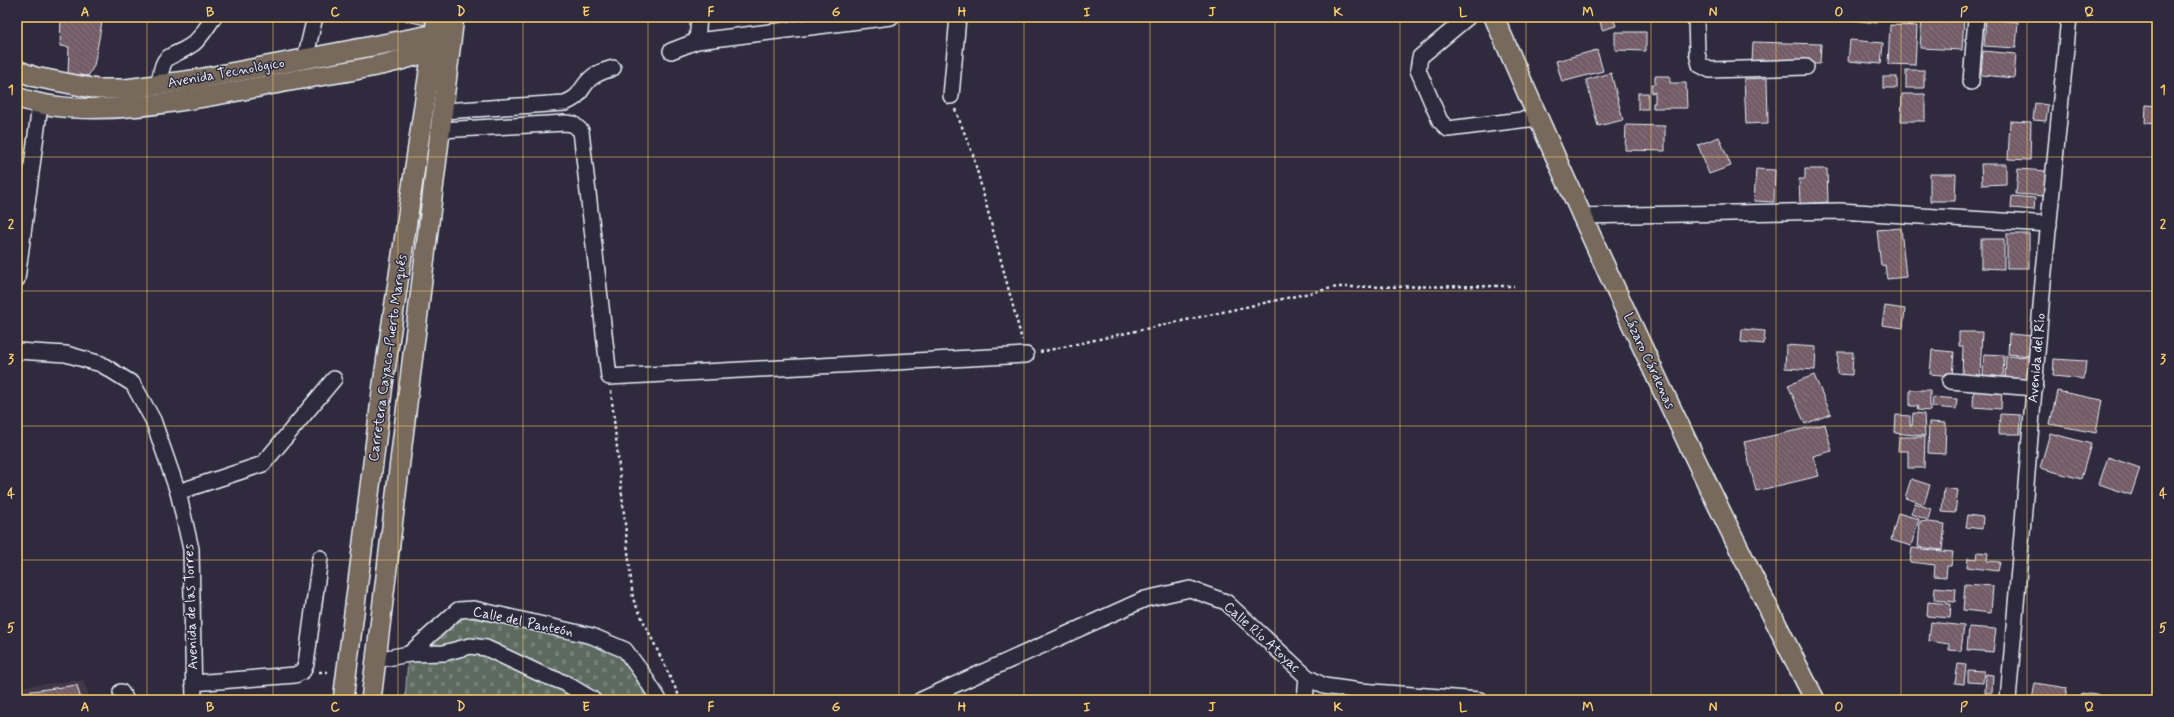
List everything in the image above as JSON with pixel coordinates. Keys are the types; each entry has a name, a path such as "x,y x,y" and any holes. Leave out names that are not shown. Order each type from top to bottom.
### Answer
{"main road":[{"name":"Lázaro Cárdenas","path":"1494,17 1580,216 1760,593 1815,700"},
{"name":"Avenida Tecnológico","path":"17,70 36,78 97,89 126,90 444,33"},
{"name":"Avenida Tecnológico","path":"17,97 40,105 119,107 191,100 388,63 444,33"},
{"name":"Carretera Cayaco-Puerto Marqués","path":"372,700 444,111 444,33"},
{"name":"Carretera Cayaco-Puerto Marqués","path":"343,700 383,384 444,33"}],"street":[{"path":"159,85 161,65 172,54 194,44 214,17"},
{"path":"305,59 315,17"},
{"path":"697,41 698,17"},
{"path":"671,51 697,41 891,17"},
{"path":"950,96 958,17"},
{"path":"1468,17 1420,57 1418,70 1440,121 1448,129 1538,118"},
{"path":"1696,17 1697,53 1700,65 1710,70 1806,67"},
{"path":"1971,82 1976,17"},
{"name":"Avenida del Río","path":"2008,700 2034,388 2069,17"},
{"path":"444,111 565,103 577,97 589,80 600,72 613,68"},
{"path":"17,279 40,105"},
{"path":"441,130 564,123 573,124 580,131 609,377 1026,355"},
{"path":"1580,216 1840,211 2049,224"},
{"name":"Avenida de las Torres","path":"17,351 66,354 101,364 133,384 153,420 178,492 191,549 194,700"},
{"path":"178,492 264,464 334,379"},
{"path":"1950,380 2034,388"},
{"path":"193,683 295,675 303,671 306,664 320,558"},
{"name":"Calle Río Atoyac","path":"921,700 1144,600 1190,589 1226,602 1307,677 1324,686 1360,691 1480,700"},
{"name":"Calle del Panteón","path":"409,654 458,610 474,609 592,636 625,650 659,700"},
{"path":"376,660 409,654 444,653 470,646 486,648 541,674 565,683 593,700"},
{"path":"1305,700 1307,677"}],"path":[{"path":"950,96 973,155 1026,355 1337,287 1514,286"},
{"path":"609,377 633,599 681,700"},
{"path":"303,671 346,672"}],"shaded area":[{"path":"83,680 91,700 17,700 17,687"}],"green space":[{"path":"465,617 578,636 621,651 652,700 405,700 408,659"}],"building":[{"path":"398,17 426,17 425,25 398,19"},
{"path":"1599,17 1613,17 1616,26 1602,30"},
{"path":"1853,17 1878,17 1877,23 1852,20"},
{"path":"1922,17 1964,17 1962,50 1920,48"},
{"path":"61,18 102,22 94,66 88,76 68,74 69,47 60,46"},
{"path":"1986,19 2018,22 2016,48 1984,46"},
{"path":"1890,25 1917,26 1915,65 1888,64"},
{"path":"1615,32 1646,32 1646,51 1615,50"},
{"path":"1850,40 1883,43 1881,64 1848,61"},
{"path":"1753,42 1821,44 1820,64 1752,63"},
{"path":"1597,50 1603,71 1562,82 1556,61"},
{"path":"1983,51 2016,54 2014,78 1981,75"},
{"path":"1906,70 1924,70 1924,88 1906,88"},
{"path":"1611,73 1623,120 1598,126 1586,80"},
{"path":"1655,76 1670,76 1670,83 1686,83 1687,108 1653,108 1653,103 1655,103 1655,92 1651,93 1651,84 1655,84"},
{"path":"1883,77 1897,77 1897,88 1883,88"},
{"path":"1767,78 1768,123 1746,124 1744,79"},
{"path":"1638,93 1648,93 1648,109 1638,109"},
{"path":"1902,94 1925,94 1925,121 1901,121"},
{"path":"2035,103 2048,105 2046,121 2033,120"},
{"path":"2146,105 2157,106 2157,124 2145,123"},
{"path":"2010,121 2031,122 2030,160 2008,159"},
{"path":"1626,125 1665,126 1665,151 1625,150"},
{"path":"1719,137 1731,166 1709,174 1698,145"},
{"path":"1981,164 2006,164 2006,184 1982,185"},
{"path":"1756,169 1775,170 1774,202 1754,201"},
{"path":"1805,169 1827,169 1828,202 1800,204 1799,179 1805,179"},
{"path":"2018,169 2046,171 2044,196 2016,194"},
{"path":"1930,174 1956,174 1955,201 1930,201"},
{"path":"2012,196 2035,198 2034,210 2011,208"},
{"path":"1901,228 1906,277 1887,279 1885,265 1881,266 1877,230"},
{"path":"2007,234 2029,234 2029,268 2007,268"},
{"path":"1981,239 2004,239 2004,269 1981,268"},
{"path":"1885,306 1905,309 1903,328 1882,325"},
{"path":"1742,329 1765,331 1764,344 1741,342"},
{"path":"1959,332 1982,332 1980,378 1962,378 1963,346 1959,346"},
{"path":"2009,334 2033,336 2032,356 2008,354"},
{"path":"1786,345 1816,347 1815,370 1785,368"},
{"path":"1932,350 1954,352 1952,376 1930,374"},
{"path":"1838,352 1853,352 1852,375 1837,374"},
{"path":"1984,354 2004,355 2003,377 1983,375"},
{"path":"2006,356 2031,357 2030,381 2005,379"},
{"path":"2054,359 2086,361 2084,379 2053,376"},
{"path":"1814,375 1831,414 1805,424 1788,385"},
{"path":"1974,386 2002,389 2001,409 1973,407"},
{"path":"1910,390 1930,390 1930,411 1917,410 1918,406 1910,406"},
{"path":"2057,391 2102,400 2096,433 2050,424"},
{"path":"1933,397 1957,399 1956,409 1932,407"},
{"path":"1913,413 1924,414 1925,436 1895,433 1896,415 1910,416 1910,425 1912,426"},
{"path":"2000,414 2021,415 2020,434 1999,434"},
{"path":"1929,422 1946,423 1945,454 1928,453"},
{"path":"1825,424 1832,451 1813,456 1819,476 1756,491 1744,442"},
{"path":"2050,433 2091,444 2081,479 2040,468"},
{"path":"1899,437 1925,437 1924,468 1908,468 1908,451 1898,451"},
{"path":"2108,457 2140,468 2131,495 2099,484"},
{"path":"1911,479 1930,485 1924,504 1905,498"},
{"path":"1944,488 1958,490 1955,513 1942,512"},
{"path":"1915,503 1931,509 1928,520 1911,514"},
{"path":"1898,513 1919,519 1911,546 1891,540"},
{"path":"1968,515 1983,517 1982,529 1966,527"},
{"path":"1920,521 1945,524 1942,550 1918,547"},
{"path":"1912,548 1953,552 1951,566 1947,566 1946,577 1934,576 1935,565 1910,562"},
{"path":"1978,552 1988,553 1987,561 2000,562 1998,571 1967,567 1968,558 1977,559"},
{"path":"1965,584 1993,586 1991,613 1963,610"},
{"path":"1935,587 1956,589 1955,602 1934,600"},
{"path":"1928,602 1951,604 1950,618 1927,616"},
{"path":"1931,622 1964,626 1961,651 1949,650 1949,644 1929,641"},
{"path":"1969,627 1996,629 1993,652 1967,650"},
{"path":"1958,664 1966,665 1964,684 1955,683"},
{"path":"1968,670 1984,671 1983,683 1968,682"},
{"path":"1986,674 1993,675 1992,693 1985,693"},
{"path":"2035,683 2067,688 2065,700 2032,700"},
{"path":"77,685 81,700 17,700 17,693"},
{"path":"2082,693 2109,697 2109,700 2080,700"}]}
